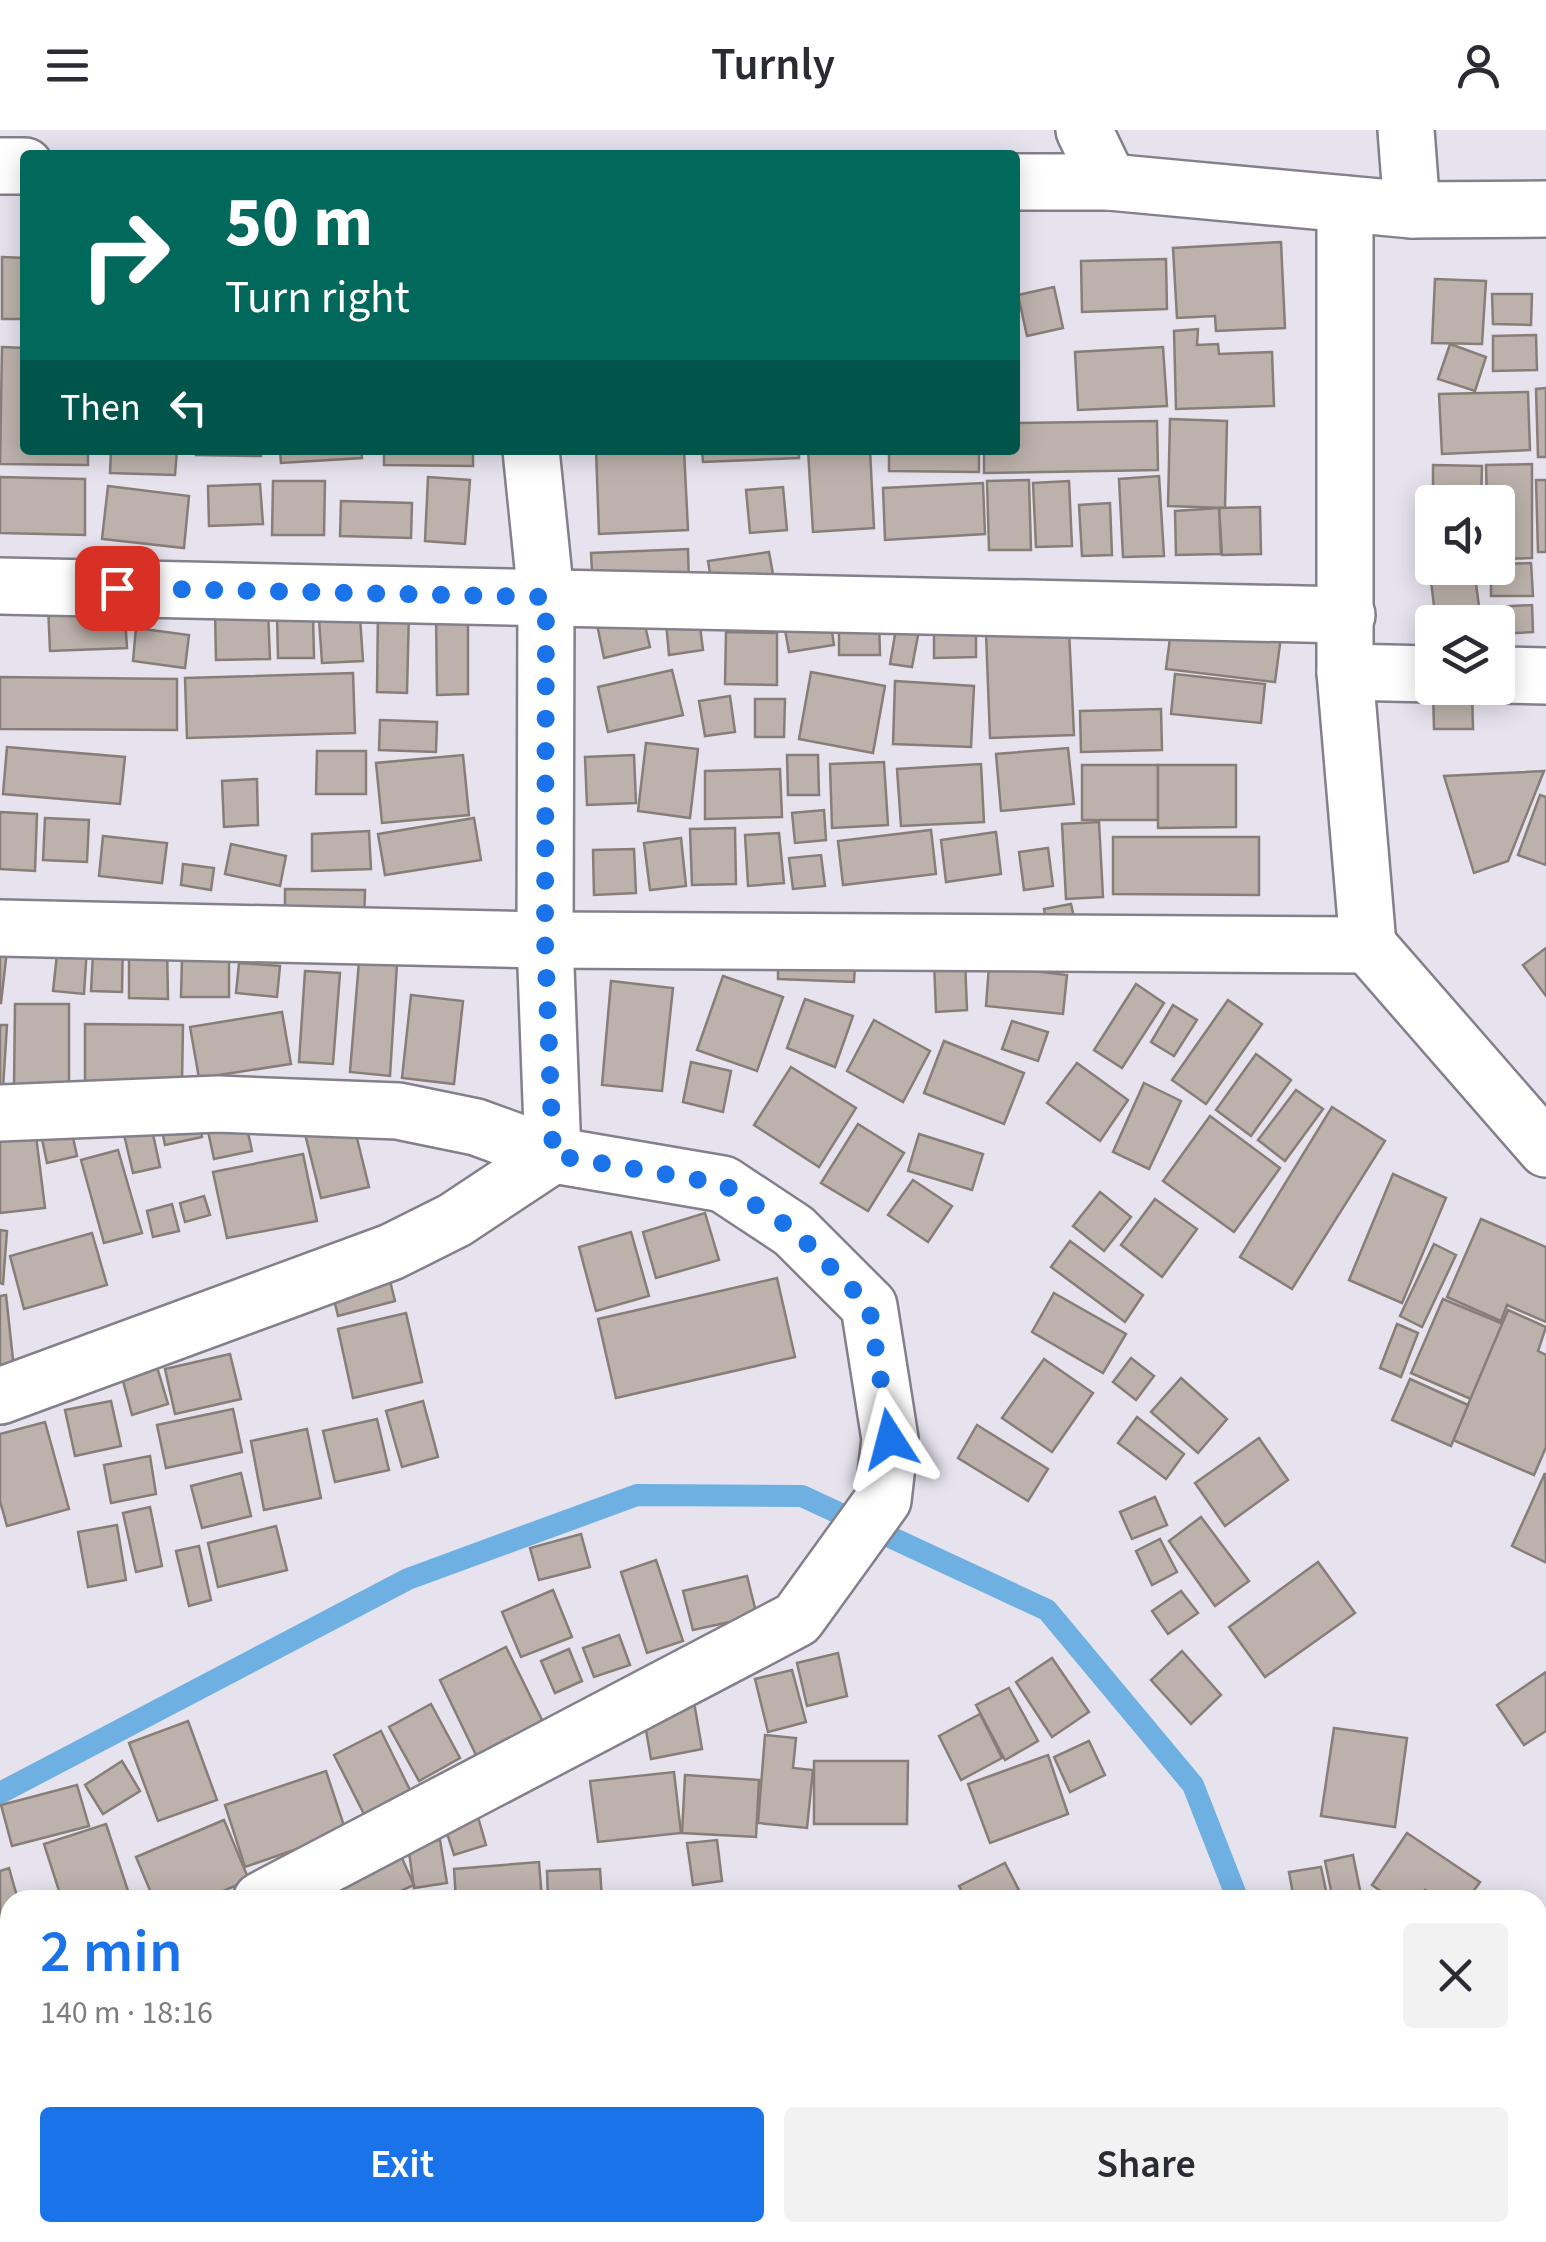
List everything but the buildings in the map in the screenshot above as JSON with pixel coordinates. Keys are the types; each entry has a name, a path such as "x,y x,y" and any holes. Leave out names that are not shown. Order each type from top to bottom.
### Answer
{"street":[{"path":"1084,130 1109,182"},
{"path":"1406,130 1412,210"},
{"path":"1020,182 1109,182 1412,210 1546,209"},
{"path":"1346,204 1345,672 1368,945 1546,1149"},
{"path":"532,455 546,597 545,940 553,1155"},
{"path":"0,586 1348,615"},
{"path":"1345,672 1415,674"},
{"path":"1515,675 1546,676"},
{"path":"0,928 545,940 1368,945"},
{"path":"0,1113 218,1104 398,1111 476,1127 553,1155 723,1184 794,1230 869,1306 890,1439 882,1500 797,1619 280,1890"},
{"path":"0,1396 391,1252 455,1220 553,1155"}],"waterway":[{"path":"0,1793 408,1579 637,1495 802,1496 1047,1610 1193,1785 1234,1890"}],"route":[{"path":"117,588 546,597 545,940 553,1155 723,1184 794,1230 869,1306 890,1439"}]}
